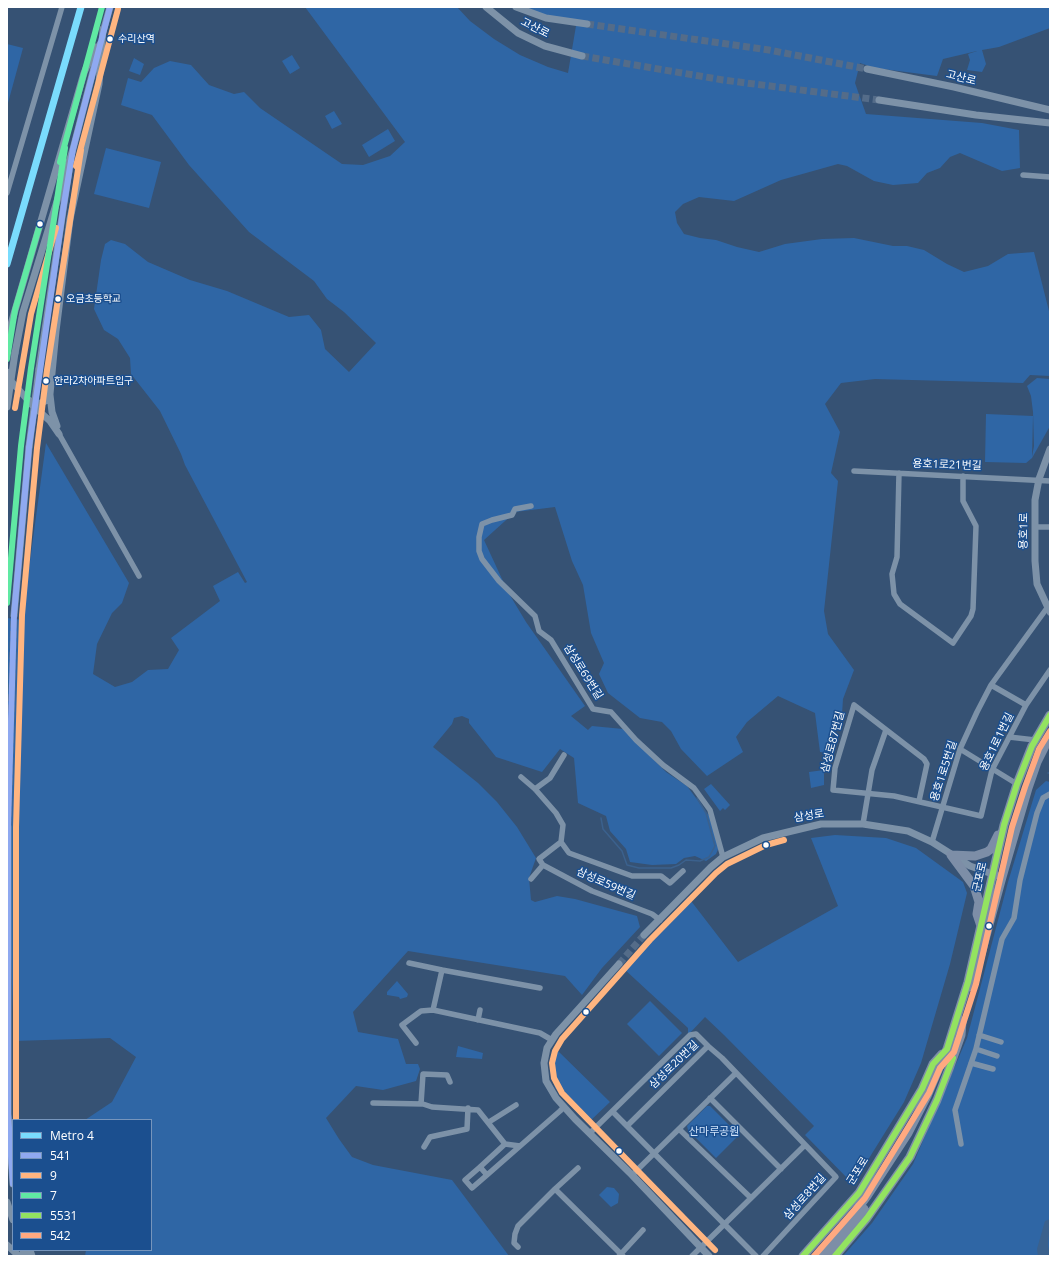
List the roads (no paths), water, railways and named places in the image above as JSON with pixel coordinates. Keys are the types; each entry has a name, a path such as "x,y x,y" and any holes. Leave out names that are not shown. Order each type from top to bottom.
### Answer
{"main road":[{"name":"군포로","path":"817,1256 843,1228 867,1196 908,1133 928,1096 947,1049 968,982 992,874 1004,826 1017,784 1035,740 1050,715"},
{"name":"군포로","path":"826,1256 848,1232 887,1176 910,1139 947,1065 978,968 1002,877 1036,762 1050,736"},
{"path":"951,855 975,856 987,852 991,849 1004,826"},
{"path":"951,855 974,886 979,902 977,914 982,938 976,962 978,968"},
{"name":"군포로","path":"835,1256 867,1218 910,1157 946,1075 961,1035 962,1021"},
{"name":"군포로","path":"803,1256 859,1193 916,1100 933,1064 947,1049"}],"street":[{"path":"7,193 62,7"},
{"path":"7,407 23,312 73,149 110,7"},
{"name":"고산로","path":"486,7 518,33 545,46 582,56"},
{"name":"고산로","path":"516,7 546,18 587,24"},
{"path":"7,338 84,73 104,29"},
{"path":"59,434 52,412 50,394 56,332 70,219 99,84 104,29"},
{"name":"고산로","path":"867,69 954,87 1050,110"},
{"path":"879,100 976,115 1050,123"},
{"path":"14,615 29,447 39,369 73,149"},
{"path":"1023,175 1050,177"},
{"path":"7,372 10,380 50,421 59,434 139,576"},
{"path":"27,399 37,405 43,404 50,394"},
{"name":"용호1로","path":"1048,610 1037,584 1035,561 1035,500 1039,479 1050,449"},
{"name":"용호1로21번길","path":"854,471 1039,479 1050,481"},
{"path":"899,473 897,557 892,574 894,594 900,604 953,643 971,616 973,609 976,526 963,501 963,476"},
{"name":"삼성로69번길","path":"531,506 514,509 512,515 482,524 479,551 482,559 499,582 535,616 539,631 551,640 593,709 610,712 636,740 663,765 694,788 710,810 723,857"},
{"path":"1035,527 1050,527"},
{"name":"용호1로5번길","path":"932,842 960,749 991,686 1048,610"},
{"name":"용호1로1번길","path":"943,807 981,816 992,770 1026,705 1050,670"},
{"path":"991,686 1026,705"},
{"name":"삼성로87번길","path":"854,704 924,759 927,764 919,801 867,793 833,790 835,768 854,704"},
{"path":"863,824 867,793 881,742 886,730"},
{"path":"1009,738 1035,740"},
{"path":"960,749 1017,784"},
{"path":"535,789 550,778 564,755"},
{"path":"521,777 535,789 556,813 563,825 561,842 569,853 632,876 660,876 670,883 683,871"},
{"path":"961,1144 955,1110 976,1049 1002,939 1014,918 1020,880 1037,813 1043,798 1050,794"},
{"path":"919,801 943,807"},
{"name":"삼성로","path":"644,935 710,868 723,857 762,838 781,832 821,824 863,824 908,831 932,842 970,866 1002,877"},
{"path":"8,827 8,1114 12,1170"},
{"name":"삼성로59번길","path":"561,842 539,859 544,865 592,891 652,914 660,920"},
{"path":"531,879 544,865"},
{"path":"409,963 540,988"},
{"path":"618,964 552,1040 547,1048 544,1063 546,1081 556,1098 564,1107 632,1175 709,1256"},
{"path":"432,1010 442,970"},
{"path":"416,1043 402,1025 421,1011 432,1010 540,1033 552,1040"},
{"path":"478,1020 480,1010"},
{"path":"590,1133 690,1035 696,1034 708,1046"},
{"path":"979,1035 1001,1042"},
{"name":"삼성로20번길","path":"626,1126 708,1046 805,1145"},
{"path":"976,1049 997,1056"},
{"path":"971,1062 993,1069"},
{"path":"421,1104 423,1074 447,1075 450,1082"},
{"path":"632,1175 735,1074"},
{"path":"710,1098 780,1169"},
{"path":"373,1103 421,1104 432,1107 468,1108 478,1110 505,1144 520,1146"},
{"path":"489,1122 516,1105"},
{"path":"505,1144 465,1180 472,1188 564,1107"},
{"path":"424,1147 430,1137 467,1129 468,1108"},
{"path":"612,1112 756,1256"},
{"path":"679,1129 751,1198"},
{"path":"692,1256 805,1145"},
{"name":"삼성로8번길","path":"763,1256 836,1177 805,1145"},
{"path":"480,1168 487,1175"},
{"path":"518,1247 514,1243 514,1238 518,1226 578,1168"},
{"path":"555,1189 621,1255 644,1230"},
{"path":"7,1202 8,1213"}],"waterway":[{"path":"601,818 603,829 622,851 627,865 639,868 671,868 686,860 700,861 709,857 715,846 706,813 697,798"}],"tunnel":[{"path":"587,24 769,50 867,69"},
{"path":"582,56 723,80 879,100"},
{"path":"8,827 14,615"},
{"path":"619,964 644,935"}],"metro line":[{"name":"4","path":"7,264 81,7"}],"place":[{"name":"수리산역","path":"110,39"},
{"name":"오금초등학교","path":"58,299"},
{"name":"한라2차아파트입구","path":"46,381"}],"park label":[{"name":"산마루공원","path":"714,1132"}]}
